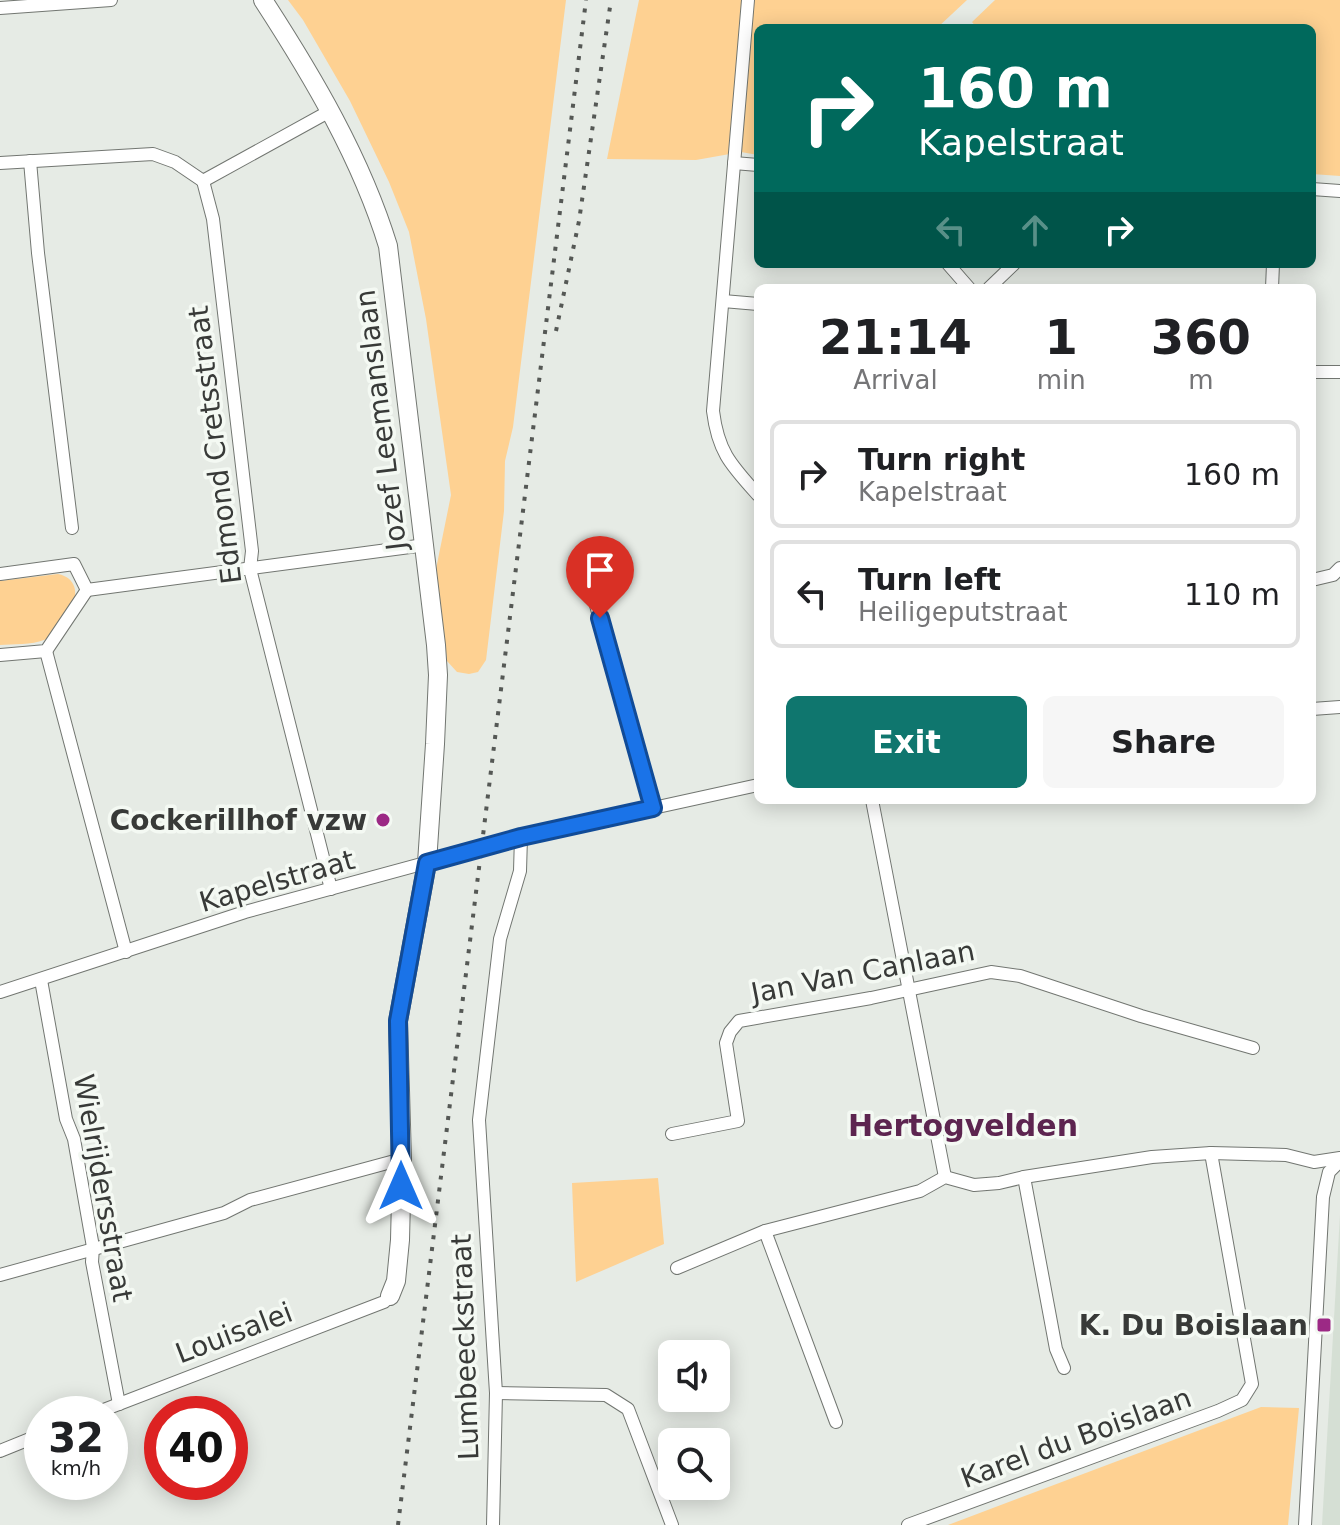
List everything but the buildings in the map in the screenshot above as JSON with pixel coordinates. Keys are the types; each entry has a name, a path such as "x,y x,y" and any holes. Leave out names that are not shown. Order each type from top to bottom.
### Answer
{"street":[{"path":"0,8 111,0"},
{"name":"Jozef Leemanslaan","path":"263,0 330,111 376,208 388,246 438,675 427,863 398,1021 402,1159 400,1240 396,1281 390,1296"},
{"path":"748,0 713,411 716,436 730,462 754,490"},
{"path":"0,163 153,154 175,162 203,181 330,111"},
{"path":"30,161 72,528"},
{"path":"734,163 754,165"},
{"name":"Edmond Cretsstraat","path":"203,181 213,219 252,551 250,569 331,889"},
{"path":"1316,189 1340,191"},
{"path":"952,268 966,284"},
{"path":"993,284 1010,268"},
{"path":"723,301 754,304"},
{"path":"1316,372 1340,372"},
{"path":"126,952 46,651 87,590 425,545"},
{"path":"0,574 74,564 87,590"},
{"path":"1316,579 1333,575 1340,568"},
{"path":"592,591 653,808"},
{"path":"0,655 46,651"},
{"path":"1316,709 1340,707"},
{"name":"Kapelstraat","path":"0,992 245,912 521,837 754,786"},
{"path":"873,804 945,1177"},
{"name":"Lumbeeckstraat","path":"493,1525 496,1393 479,1120 500,939 520,871 521,837"},
{"name":"Jan Van Canlaan","path":"672,1134 738,1121 726,1043 739,1021 871,998 991,972 1015,975 1253,1048"},
{"name":"Wielrijdersstraat","path":"41,980 66,1119 74,1139 93,1247 92,1262 117,1396"},
{"path":"677,1268 765,1231 920,1191 945,1177 974,1185 999,1183 1152,1157 1211,1153 1286,1155 1314,1162 1340,1160"},
{"name":"Karel du Boislaan","path":"908,1525 1242,1400 1252,1384 1211,1153"},
{"path":"0,1275 224,1213 250,1200 402,1159"},
{"path":"1305,1525 1323,1197 1329,1172 1340,1160"},
{"path":"1024,1177 1056,1349 1064,1368"},
{"path":"765,1231 836,1422"},
{"name":"Louisalei","path":"128,1401 384,1302 390,1296"},
{"path":"496,1393 606,1395 628,1409 672,1525"},
{"path":"0,1451 24,1441"}],"shaded area":[{"path":"288,0 566,0 513,427 505,461 504,511 486,660 478,672 457,672 447,661 436,569 451,495 426,319 409,232 350,101"},
{"path":"639,0 967,0 941,24 754,24 754,154 741,152 696,160 607,159"},
{"path":"995,0 1340,0 1340,176 1316,174 1316,24 972,22"},
{"path":"58,574 69,579 75,596 60,627 39,642 0,645 0,581"},
{"path":"658,1178 664,1244 576,1282 572,1183"},
{"path":"1340,1215 1340,1525 1322,1525"},
{"path":"1261,1407 1299,1408 1288,1525 948,1525"}],"railway":[{"path":"398,1525 586,0"},
{"path":"556,331 579,221 611,0"}],"place":[{"name":"Cockerillhof vzw","path":"383,820"},
{"name":"K. Du Boislaan","path":"1324,1325"}],"district":[{"name":"Hertogvelden","path":"963,1125"}],"route":[{"path":"401,1186 398,1021 427,863 521,837 653,808 600,618"}]}
